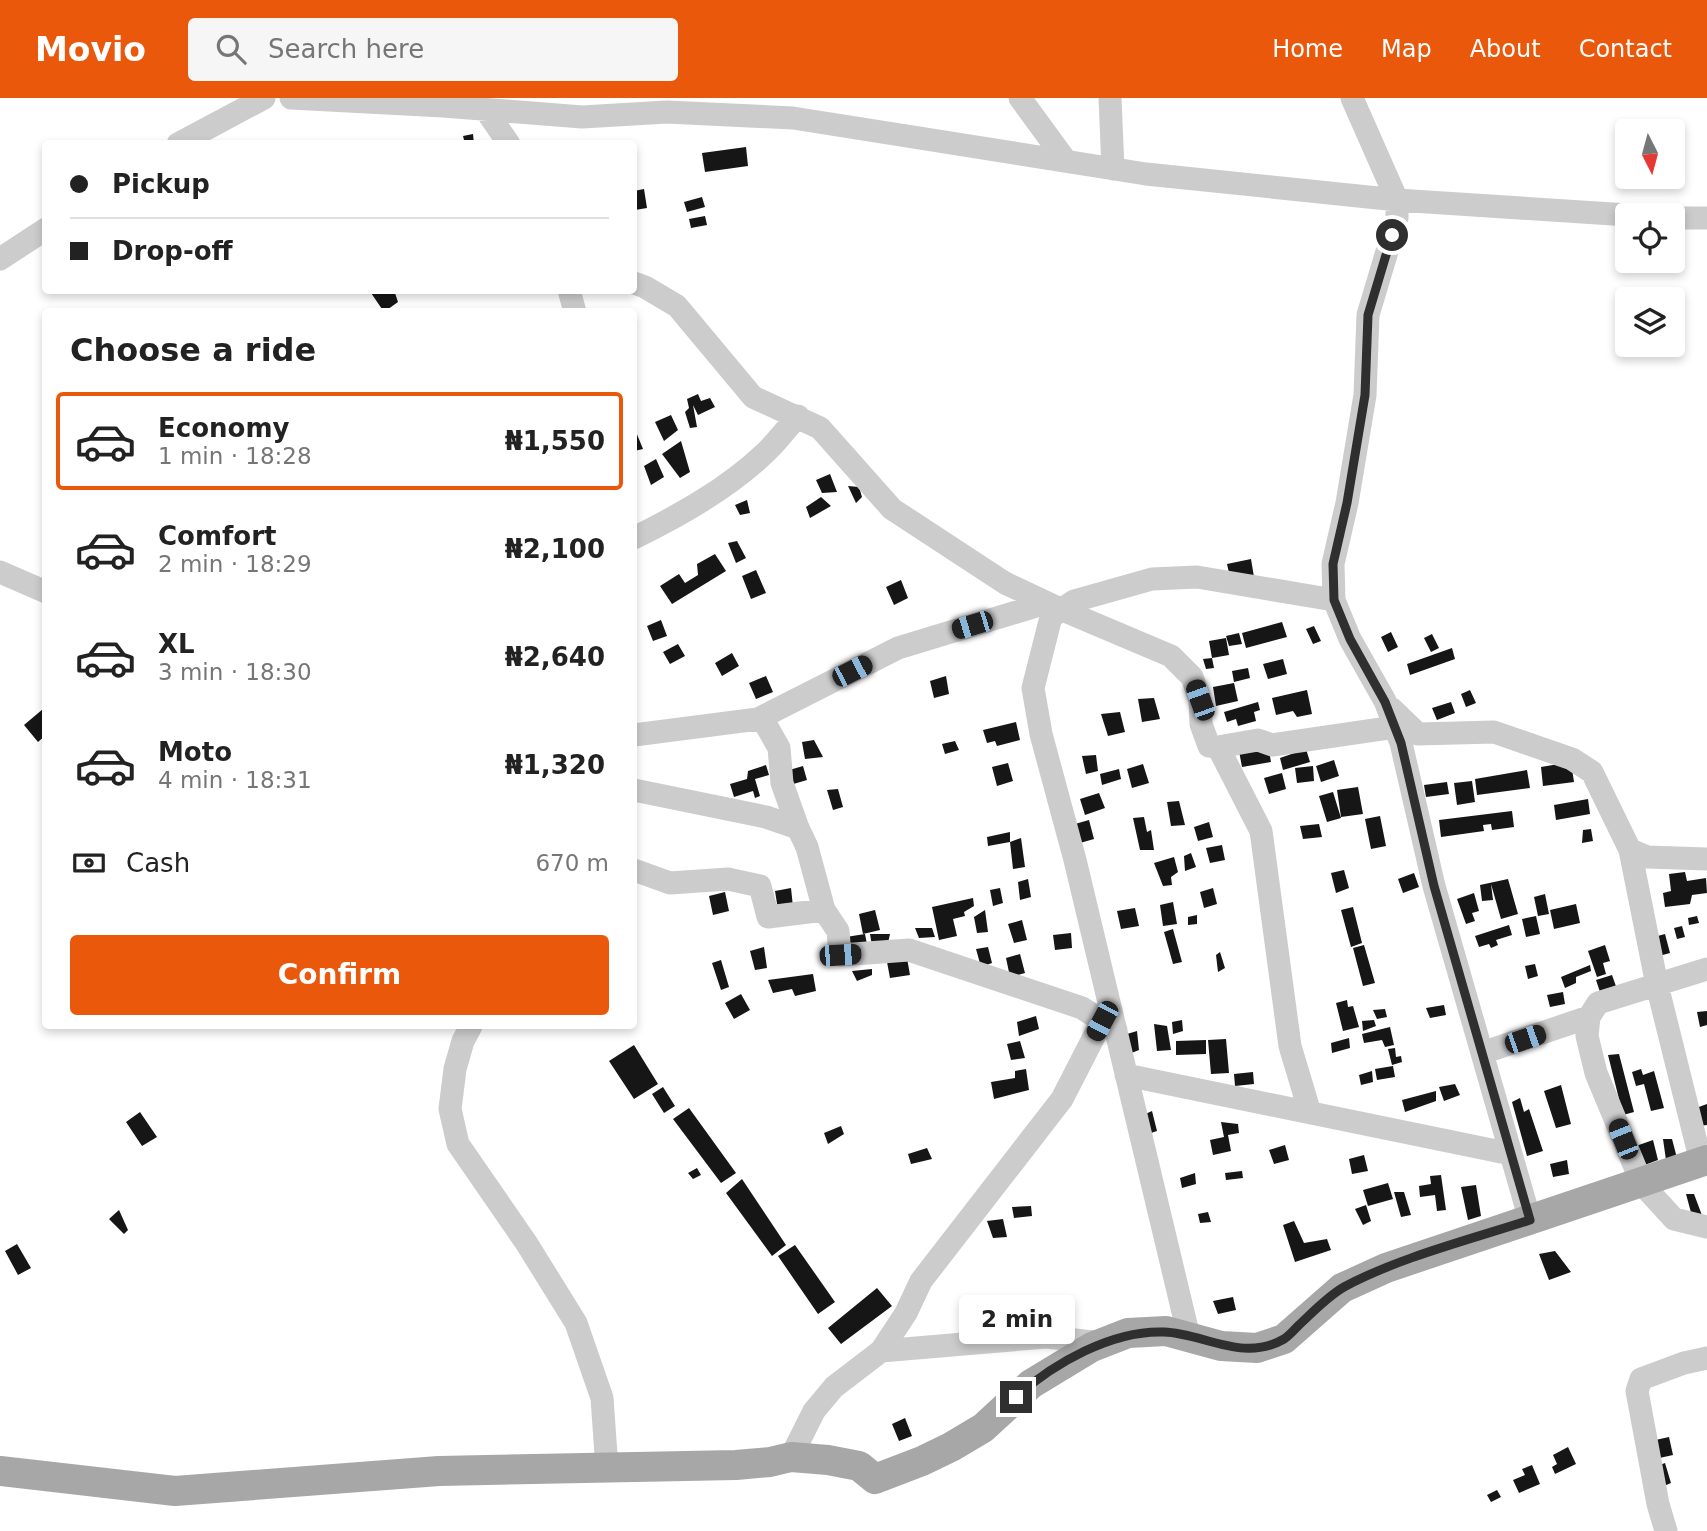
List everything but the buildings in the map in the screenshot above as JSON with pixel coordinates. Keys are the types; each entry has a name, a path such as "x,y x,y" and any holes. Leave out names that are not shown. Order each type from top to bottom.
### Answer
{"main road":[{"path":"0,1471 175,1491 439,1471 736,1465 791,1457 859,1466 875,1479 922,1461 983,1428 1031,1384 1103,1343 1128,1334 1166,1331 1221,1346 1257,1348 1284,1339 1342,1288 1386,1268 1704,1161"}],"street":[{"path":"185,140 264,98"},
{"path":"291,98 582,117 667,112 793,118 1112,169 1397,200 1615,214"},
{"path":"1020,98 1066,161"},
{"path":"1110,98 1112,169"},
{"path":"1352,98 1397,200 1397,218 1368,315 1365,395 1347,503 1333,564 1334,600 1350,639 1385,702 1401,743 1434,886 1530,1220"},
{"path":"485,109 506,140"},
{"path":"516,140 524,112"},
{"path":"1685,218 1707,218"},
{"path":"0,259 42,232"},
{"path":"637,284 677,306 753,397 820,428 892,509 1005,583 1171,656 1192,677 1200,700 1202,724 1209,746 1258,740 1272,745 1395,727"},
{"path":"637,537 673,519 729,482 766,452 798,416"},
{"path":"0,572 42,590"},
{"path":"637,735 758,719 898,648 1152,579 1197,577 1334,600"},
{"path":"1053,606 1033,688 1041,734 1109,1026 1126,1075 1189,1337"},
{"path":"1385,702 1418,734 1494,732 1572,759 1592,772 1630,850 1657,985 1704,1161"},
{"path":"758,719 766,725 779,748 782,783 807,848 824,910 838,931 840,955 909,950 1082,1008 1109,1026"},
{"path":"1218,747 1261,831 1290,1045 1310,1113"},
{"path":"637,791 766,817 798,828"},
{"path":"1630,850 1647,857 1707,859"},
{"path":"637,871 670,883 728,879 760,886 768,917 824,910"},
{"path":"1707,969 1598,1003 1589,1017 1587,1036 1596,1073 1642,1184 1674,1219 1707,1227"},
{"path":"1482,1053 1589,1017"},
{"path":"791,1457 814,1411 834,1387 881,1351 906,1313 921,1281 1062,1098 1109,1026"},
{"path":"469,1029 455,1069 450,1109 458,1144 527,1244 576,1323 602,1398 607,1437 607,1469"},
{"path":"1126,1075 1511,1154"},
{"path":"881,1351 1046,1337 1103,1343"},
{"path":"1684,1363 1707,1343"},
{"path":"1666,1531 1658,1504 1637,1391 1641,1379 1684,1363 1707,1359"}],"route":[{"path":"1016,1397 1031,1384 1093,1347 1128,1334 1166,1331 1221,1346 1257,1348 1284,1339 1342,1288 1386,1268 1530,1220 1434,886 1401,743 1385,702 1350,639 1334,600 1333,564 1347,503 1365,395 1368,315 1392,235"}]}
